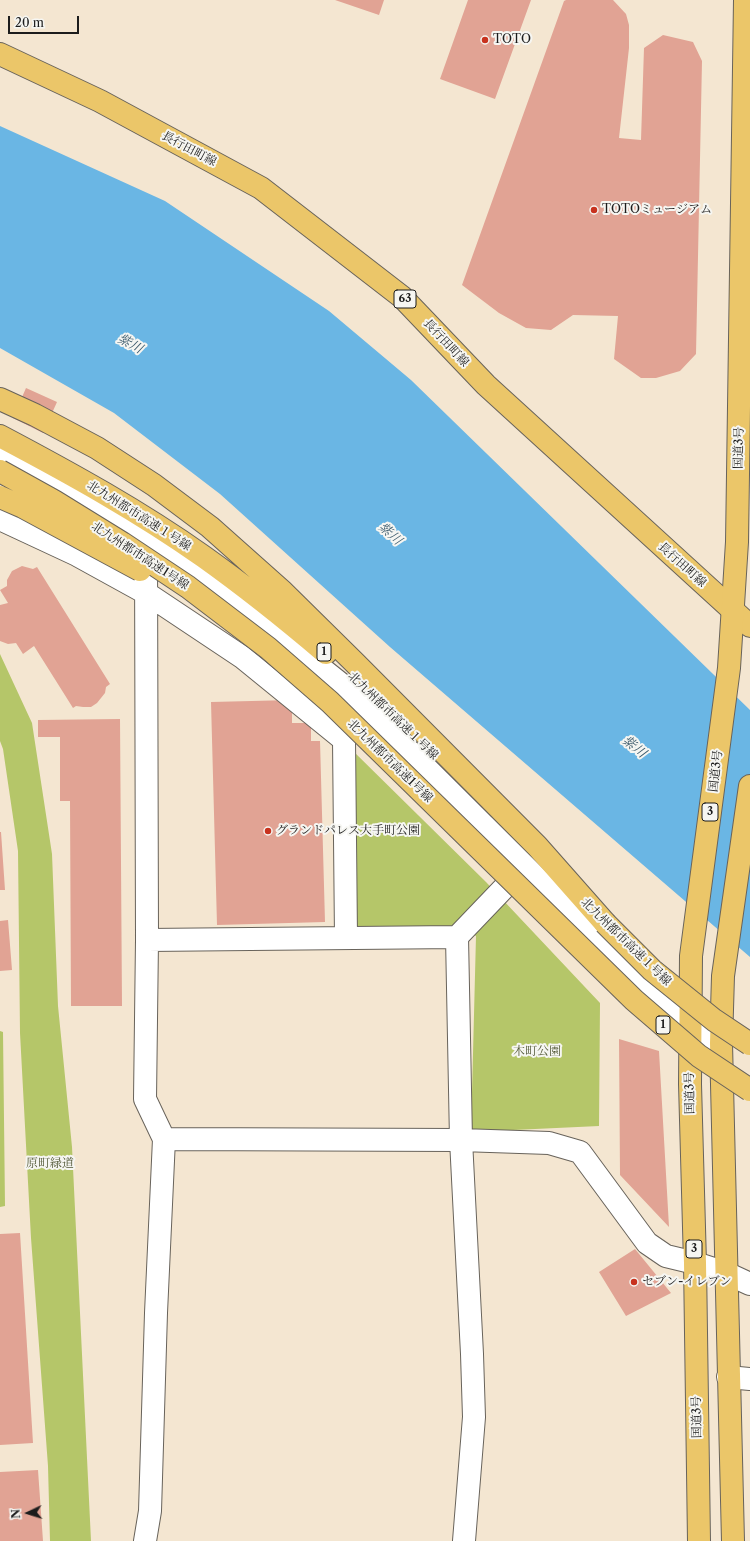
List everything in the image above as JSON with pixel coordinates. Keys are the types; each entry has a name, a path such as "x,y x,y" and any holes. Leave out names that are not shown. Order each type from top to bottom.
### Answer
{"main road":[{"name":"国道3号","path":"699,1541 690,1025 691,956 729,668 734,612 737,542 745,0"},
{"name":"長行田町線","path":"0,54 100,101 261,188 402,297 486,385 750,626"},
{"path":"0,399 35,414 97,448 154,485 210,527 283,592 372,680 537,846 606,923"},
{"name":"北九州都市高速１号線","path":"0,436 60,467 134,511 203,556 278,612 350,673 606,923 652,970 714,1020 750,1044"},
{"name":"北九州都市高速1号線","path":"0,471 54,501 122,543 188,587 268,648 330,702 634,1000 699,1056 750,1090"},
{"path":"0,497 29,510 178,590 268,648"},
{"path":"733,1541 721,1043 723,976 750,786"}],"street":[{"path":"0,455 146,540 257,617 346,688 626,967 690,1025 721,1043"},
{"path":"0,519 77,555 146,593 242,657 344,740"},
{"path":"145,1541 150,1511 156,1313 164,1139 145,1099 147,940 146,540"},
{"path":"346,938 344,740 368,710"},
{"path":"464,1541 474,1417 461,1140 457,937 525,866"},
{"path":"147,940 457,937"},
{"path":"164,1139 461,1140 550,1143 580,1152 648,1243 666,1256 726,1273 750,1284"},
{"path":"728,1377 750,1379"}],"green space":[{"name":"原町緑道","path":"0,654 32,723 52,854 58,1006 72,1147 91,1541 50,1541 48,1466 31,1238 20,1033 18,851 3,749 0,741"},
{"name":"木町公園","path":"350,748 486,882 600,1003 599,1126 471,1132 476,936 462,928 350,928"},
{"path":"0,1031 3,1032 5,1206 0,1207"}],"water":[{"name":"紫川","path":"0,126 165,201 329,311 411,380 750,710 750,957 390,647 220,494 114,413 0,348"}],"building":[{"path":"335,0 384,0 379,15"},
{"name":"TOTO","path":"468,0 531,0 495,99 440,79"},
{"name":"TOTOミュージアム","path":"613,0 626,14 629,25 629,48 619,138 641,140 644,48 663,35 693,42 702,61 696,354 680,371 656,378 641,378 614,359 618,316 573,315 551,330 526,328 499,313 462,285 564,1"},
{"path":"26,388 57,402 43,433 13,418"},
{"path":"22,566 33,569 37,567 110,684 106,687 105,693 97,703 91,707 76,706 73,708 34,646 23,654 16,643 8,644 0,641 0,605 8,603 0,590 7,586 7,580 12,571"},
{"name":"グランドパレス大手町公園","path":"292,700 292,723 311,723 311,741 320,741 325,922 217,925 211,702"},
{"path":"120,719 122,1006 71,1006 70,801 60,801 60,737 38,737 38,720"},
{"path":"1,832 5,890 0,890"},
{"path":"8,920 12,970 0,971 0,921"},
{"path":"619,1039 659,1051 669,1227 620,1175"},
{"path":"20,1233 33,1443 0,1445 0,1234"},
{"name":"セブン-イレブン","path":"635,1249 671,1293 626,1316 599,1272"},
{"path":"38,1470 43,1541 0,1541 0,1472"}],"place":[{"name":"TOTO","path":"485,40"},
{"name":"TOTOミュージアム","path":"594,210"},
{"name":"グランドパレス大手町公園","path":"268,831"},
{"name":"セブン-イレブン","path":"634,1282"}]}
